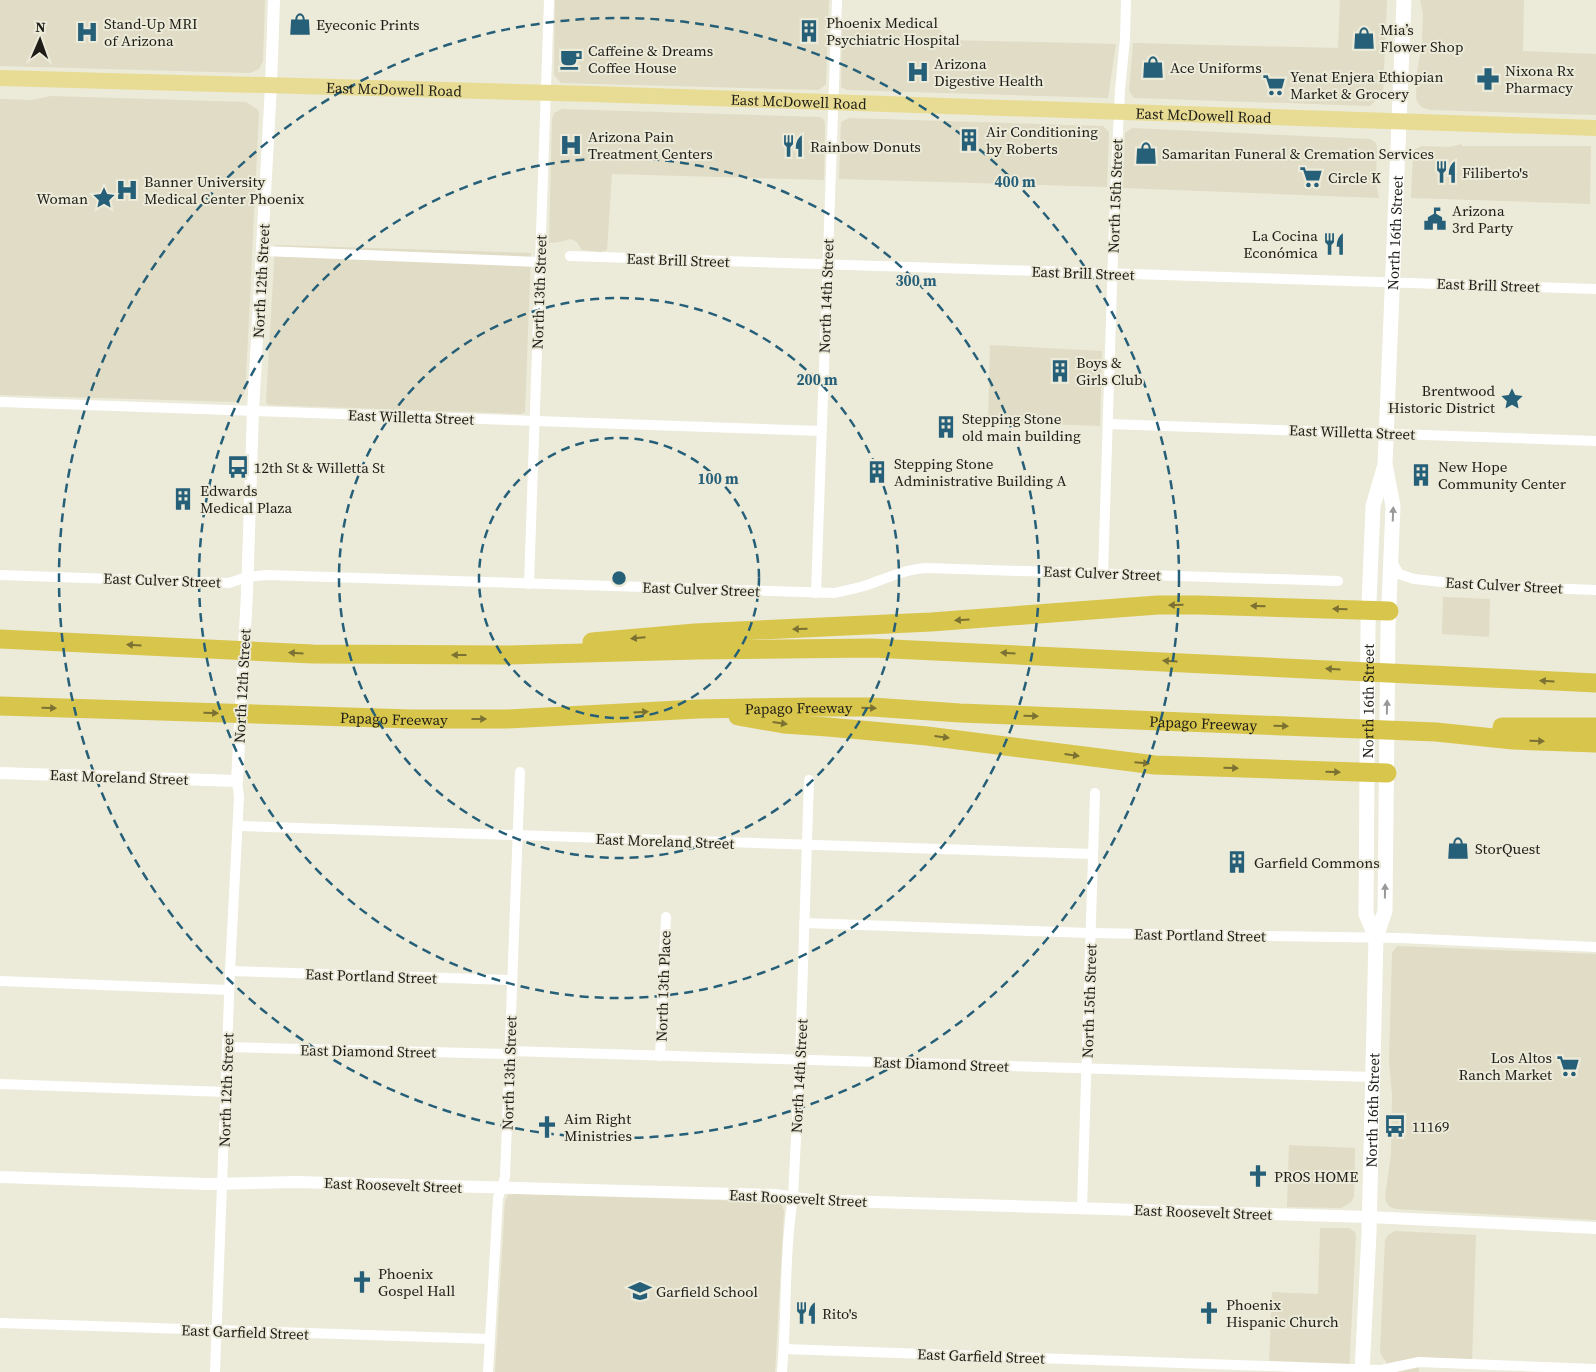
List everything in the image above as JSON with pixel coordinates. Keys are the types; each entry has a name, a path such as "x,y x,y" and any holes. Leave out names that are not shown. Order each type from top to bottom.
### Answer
{"highway":[{"path":"508,655 599,641 695,633 931,622 1120,607 1198,604 1389,620"},
{"path":"0,639 313,654 508,655 872,648 1596,683"},
{"name":"Papago Freeway","path":"0,706 411,719 506,719 698,709 872,708 970,714 1436,732 1512,740 1596,742"},
{"path":"698,709 784,724 927,736 1138,763 1182,766 1367,767 1387,764"},
{"path":"1436,732 1506,727 1596,727"}],"main road":[{"name":"North 16th Street","path":"1362,1371 1369,1217 1376,938 1385,911 1389,620 1393,506 1385,464 1404,0"},
{"name":"East McDowell Road","path":"0,78 545,92 1596,128"},
{"name":"North 16th Street","path":"1376,938 1366,914 1369,619 1373,506 1385,464"}],"street":[{"name":"North 12th Street","path":"215,1372 229,990 238,826 238,756 274,0"},
{"name":"North 13th Street","path":"529,584 549,0"},
{"name":"North 14th Street","path":"816,593 837,0"},
{"name":"North 15th Street","path":"1103,573 1118,111 1125,39 1126,0"},
{"path":"263,251 540,262"},
{"name":"East Brill Street","path":"570,256 1596,289"},
{"name":"East Willetta Street","path":"0,402 821,431"},
{"name":"East Willetta Street","path":"1108,424 1596,441"},
{"name":"East Culver Street","path":"1391,561 1399,574 1414,580 1470,586 1596,590"},
{"name":"East Culver Street","path":"0,574 227,582 267,574 816,593 836,593 869,584 914,568 1338,580"},
{"name":"North 13th Street","path":"488,1372 498,1198 505,1177 520,772"},
{"name":"East Moreland Street","path":"0,773 237,781"},
{"name":"North 14th Street","path":"782,1372 800,1060 809,780"},
{"name":"North 15th Street","path":"1082,1209 1095,793"},
{"name":"East Moreland Street","path":"238,826 518,837 1093,854"},
{"name":"North 13th Place","path":"660,1056 666,917"},
{"name":"East Portland Street","path":"804,923 1091,933 1376,938 1596,947"},
{"name":"East Portland Street","path":"230,971 512,980"},
{"path":"0,981 229,990"},
{"name":"East Diamond Street","path":"227,1047 660,1056 1373,1076"},
{"path":"0,1084 226,1092"},
{"name":"East Roosevelt Street","path":"0,1177 222,1184 296,1182 758,1195 808,1200 1369,1217 1596,1228"},
{"name":"East Garfield Street","path":"0,1323 490,1339"},
{"name":"East Garfield Street","path":"784,1349 1362,1371 1381,1370 1419,1362 1596,1369"}],"shaded area":[{"path":"0,0 265,0 263,61 259,69 250,73 0,66"},
{"path":"555,0 829,0 826,84 819,90 561,83 554,75"},
{"path":"1340,0 1387,0 1383,94 1370,106 1134,98 1129,91 1133,43 1338,48"},
{"path":"1420,0 1524,0 1523,51 1596,54 1596,115 1430,110 1421,107 1416,97 1417,72 1422,42 1423,14"},
{"path":"842,25 938,27 948,40 1116,44 1108,98 847,90 841,87"},
{"name":"Banner University Medical Center Phoenix","path":"51,96 246,102 257,109 259,113 246,378 244,394 236,402 0,395 0,99 32,100"},
{"path":"562,109 820,117 824,120 825,125 824,180 612,174 607,250 601,252 582,250 577,242 571,239 549,243 552,119 554,113"},
{"path":"850,118 1103,126 1109,132 1107,187 839,179 841,122"},
{"path":"1132,128 1370,139 1377,146 1376,182 1379,198 1123,188 1125,133"},
{"path":"1462,144 1462,146 1591,146 1590,204 1411,198 1413,154 1415,149 1422,146 1449,147"},
{"path":"275,245 531,253 525,412 521,414 269,405 266,403"},
{"path":"990,345 1102,351 1100,426 988,422"},
{"path":"1443,597 1490,599 1489,637 1442,634"},
{"path":"1397,946 1596,954 1596,1220 1396,1209 1390,1207 1386,1202 1385,1197 1391,1154 1392,1094 1389,1061 1392,953"},
{"path":"1289,1145 1355,1148 1354,1197 1351,1202 1341,1208 1287,1207"},
{"name":"Garfield School","path":"508,1195 777,1202 782,1205 784,1211 775,1372 495,1372 505,1201"},
{"path":"1320,1228 1349,1228 1355,1232 1356,1236 1349,1372 1269,1366 1272,1292 1318,1294"},
{"path":"1395,1231 1476,1235 1472,1363 1419,1362 1419,1372 1386,1372 1386,1361 1380,1352 1385,1240 1388,1235"}],"place":[{"name":"Eyeconic Prints","path":"300,24"},
{"name":"Phoenix Medical Psychiatric Hospital","path":"809,31"},
{"name":"Stand-Up MRI of Arizona","path":"87,32"},
{"name":"Mia’s Flower Shop","path":"1364,38"},
{"name":"Caffeine & Dreams Coffee House","path":"571,59"},
{"name":"Ace Uniforms","path":"1153,67"},
{"name":"Arizona Digestive Health","path":"918,72"},
{"name":"Nixona Rx Pharmacy","path":"1488,79"},
{"name":"Yenat Enjera Ethiopian Market & Grocery","path":"1274,85"},
{"name":"Air Conditioning by Roberts","path":"969,140"},
{"name":"Arizona Pain Treatment Centers","path":"571,145"},
{"name":"Rainbow Donuts","path":"793,146"},
{"name":"Samaritan Funeral & Cremation Services","path":"1146,153"},
{"name":"Filiberto's","path":"1446,172"},
{"name":"Circle K","path":"1311,177"},
{"name":"Banner University Medical Center Phoenix","path":"127,190"},
{"name":"Woman","path":"104,198"},
{"name":"Arizona 3rd Party","path":"1435,219"},
{"name":"La Cocina Económica","path":"1334,244"},
{"name":"Boys & Girls Club","path":"1060,371"},
{"name":"Brentwood Historic District","path":"1512,399"},
{"name":"Stepping Stone old main building","path":"946,427"},
{"name":"12th St & Willetta St","path":"238,467"},
{"name":"Stepping Stone Administrative Building A","path":"877,472"},
{"name":"New Hope Community Center","path":"1421,475"},
{"name":"Edwards Medical Plaza","path":"183,499"},
{"name":"StorQuest","path":"1458,848"},
{"name":"Garfield Commons","path":"1237,862"},
{"name":"Los Altos Ranch Market","path":"1568,1066"},
{"name":"11169","path":"1395,1126"},
{"name":"Aim Right Ministries","path":"547,1127"},
{"name":"PROS HOME","path":"1258,1176"},
{"name":"Phoenix Gospel Hall","path":"362,1282"},
{"name":"Garfield School","path":"640,1291"},
{"name":"Rito's","path":"806,1313"},
{"name":"Phoenix Hispanic Church","path":"1209,1313"}]}
